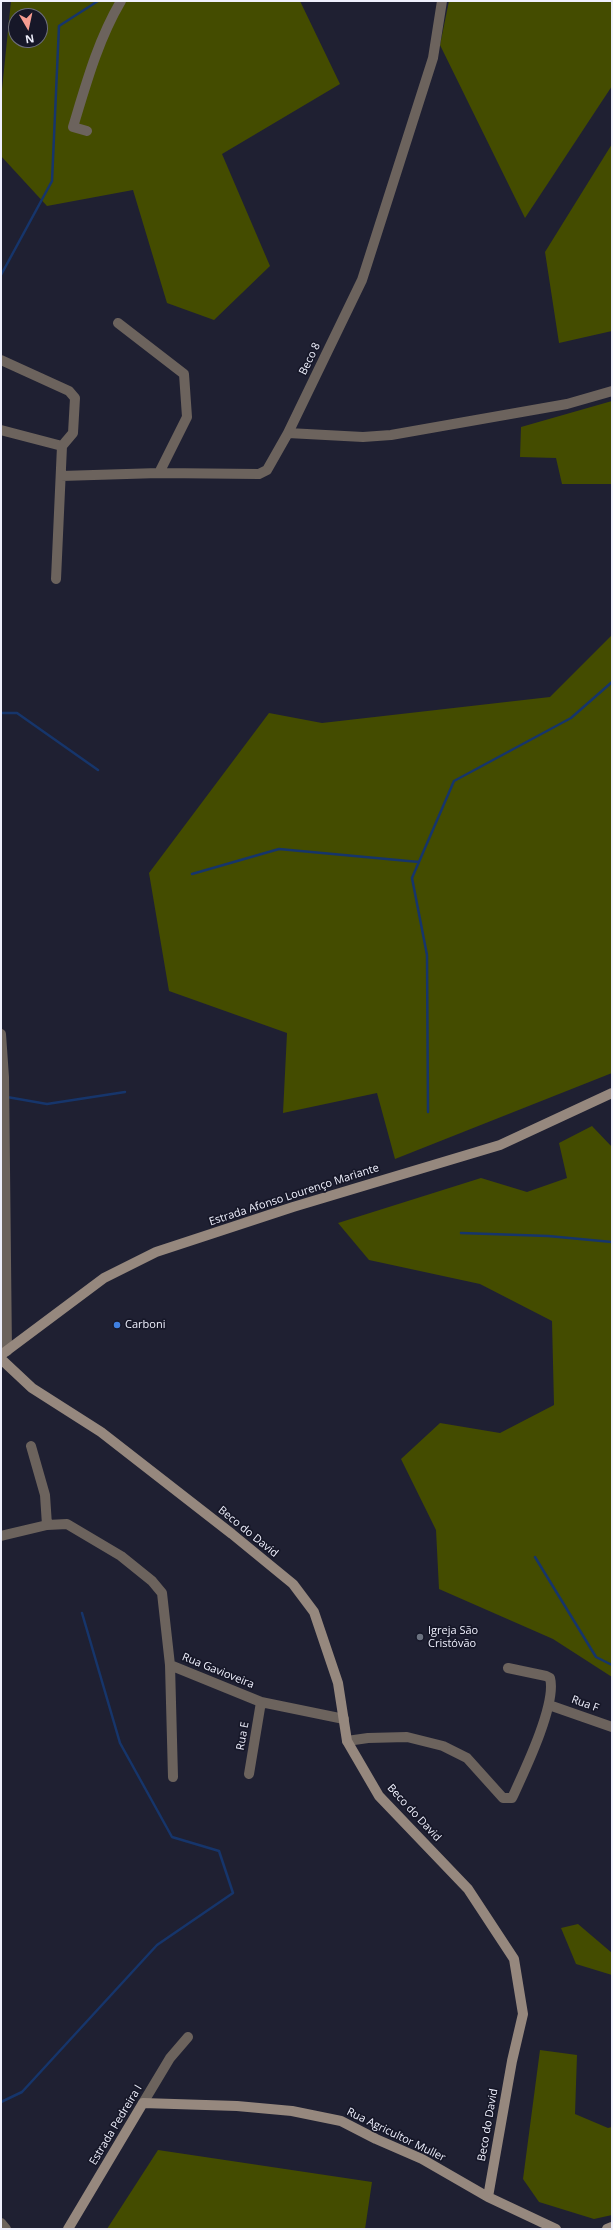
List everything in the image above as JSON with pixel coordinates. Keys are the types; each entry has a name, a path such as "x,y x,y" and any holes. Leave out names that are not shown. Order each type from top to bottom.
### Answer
{"street":[{"path":"87,131 73,127 95,55 112,16 121,1"},
{"name":"Beco 8","path":"61,476 159,473 259,474 268,470 288,434 362,280 433,58 442,1"},
{"path":"118,323 184,374 187,417 159,473"},
{"path":"1,360 69,391 75,398 73,433 62,446 56,579"},
{"path":"288,434 363,437 391,435 567,404 612,391"},
{"path":"1,430 62,446"},
{"path":"1,1034 4,1077 3,1355"},
{"name":"Estrada Afonso Lourenço Mariante","path":"3,1355 104,1278 156,1252 293,1207 500,1145 612,1094"},
{"name":"Beco do David","path":"3,1355 19,1378 100,1432 232,1534 293,1584 314,1612 338,1683 347,1741 379,1796 468,1889 514,1959 523,2014 512,2061 488,2198"},
{"path":"31,1446 45,1495 47,1525"},
{"path":"1,1536 47,1525 67,1524 121,1556 152,1581 162,1593 170,1665"},
{"name":"Rua Gavioveira","path":"173,1777 170,1665 261,1702 344,1719"},
{"path":"347,1741 368,1738 407,1737 443,1746 467,1758 504,1798 508,1800 512,1798 520,1780 549,1704 550,1678 508,1668"},
{"name":"Rua E","path":"249,1774 261,1702"},
{"name":"Rua F","path":"549,1704 612,1727"},
{"name":"Estrada Pedreira I","path":"68,2229 170,2058 188,2037"},
{"name":"Rua Agricultor Muller","path":"143,2102 237,2106 292,2111 341,2121 376,2140 422,2159 488,2198"},
{"path":"488,2198 556,2229"},
{"path":"1,2223 6,2229"},
{"path":"606,2229 612,2227"}],"green space":[{"path":"11,1 300,1 340,84 222,154 270,266 214,320 167,303 133,190 47,206 1,156 1,99 8,30 8,48 48,48 48,8 10,8"},
{"path":"449,1 612,1 612,86 525,218 440,45"},
{"path":"612,144 612,331 559,343 545,252"},
{"path":"612,401 612,484 562,484 556,458 520,457 521,427"},
{"path":"612,635 612,1073 395,1159 377,1093 283,1113 287,1033 169,991 149,873 269,713 322,723 550,697"},
{"path":"592,1126 612,1147 612,1677 553,1639 439,1589 436,1530 401,1459 440,1423 500,1433 554,1405 552,1321 480,1284 369,1260 338,1223 481,1178 527,1192 567,1178 559,1143"},
{"path":"578,1924 612,1953 612,1975 576,1964 561,1928"},
{"path":"540,2050 577,2055 575,2114 608,2128 612,2127 612,2215 594,2219 539,2202 523,2179"},
{"path":"158,2150 372,2182 365,2229 107,2229"}],"waterway":[{"path":"1,275 52,181 59,26 98,1"},
{"path":"428,1112 427,955 412,878 454,781 571,718 612,682"},
{"path":"1,713 17,713 98,770"},
{"path":"192,874 279,849 419,862"},
{"path":"7,1097 47,1104 125,1092"},
{"path":"461,1233 548,1236 612,1242"},
{"path":"535,1557 596,1657 612,1665"},
{"path":"1,2102 22,2092 157,1945 233,1893 219,1851 172,1837 120,1743 82,1613"}],"place":[{"name":"Carboni","path":"117,1325"},
{"name":"Igreja São Cristóvão","path":"420,1637"}]}
